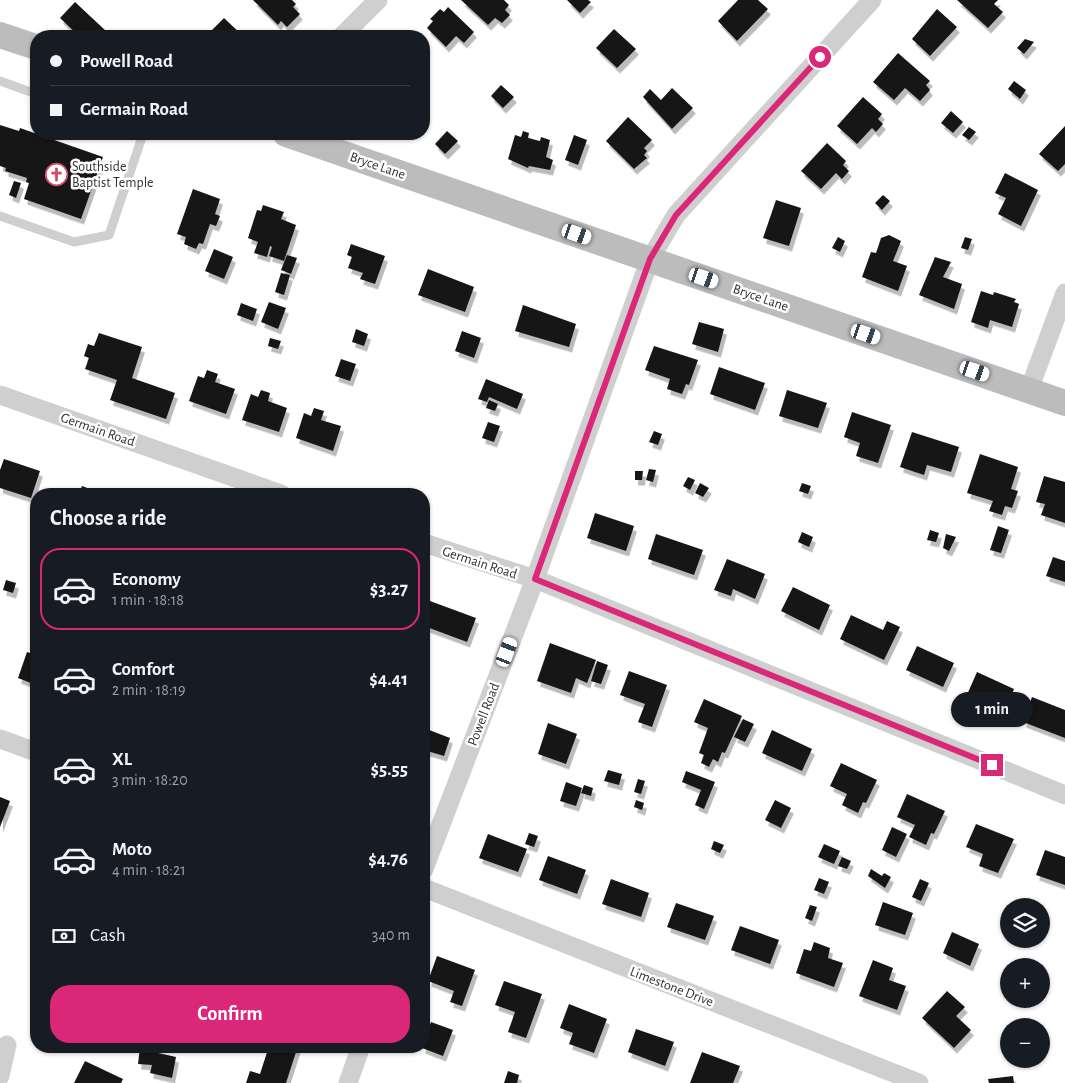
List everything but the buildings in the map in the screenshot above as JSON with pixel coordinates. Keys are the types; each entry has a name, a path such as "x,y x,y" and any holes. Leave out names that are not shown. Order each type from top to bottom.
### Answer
{"street":[{"path":"348,30 378,0"},
{"name":"Powell Road","path":"430,853 535,579 650,259 676,215 872,0"},
{"path":"0,35 30,45"},
{"name":"Bryce Lane","path":"303,140 1065,403"},
{"path":"1029,390 1065,293"},
{"name":"Germain Road","path":"0,394 264,488"},
{"name":"Germain Road","path":"430,545 535,579 1065,795"},
{"path":"0,739 30,750"},
{"name":"Limestone Drive","path":"430,890 919,1083"},
{"path":"0,1076 7,1045"},
{"path":"348,1083 359,1053"}],"lane":[{"path":"0,81 30,92"},
{"path":"0,216 74,242 109,234 141,140"}],"place":[{"name":"Southside Baptist Temple","path":"56,174"}],"route":[{"path":"820,57 676,215 650,259 535,579 992,765"}]}
